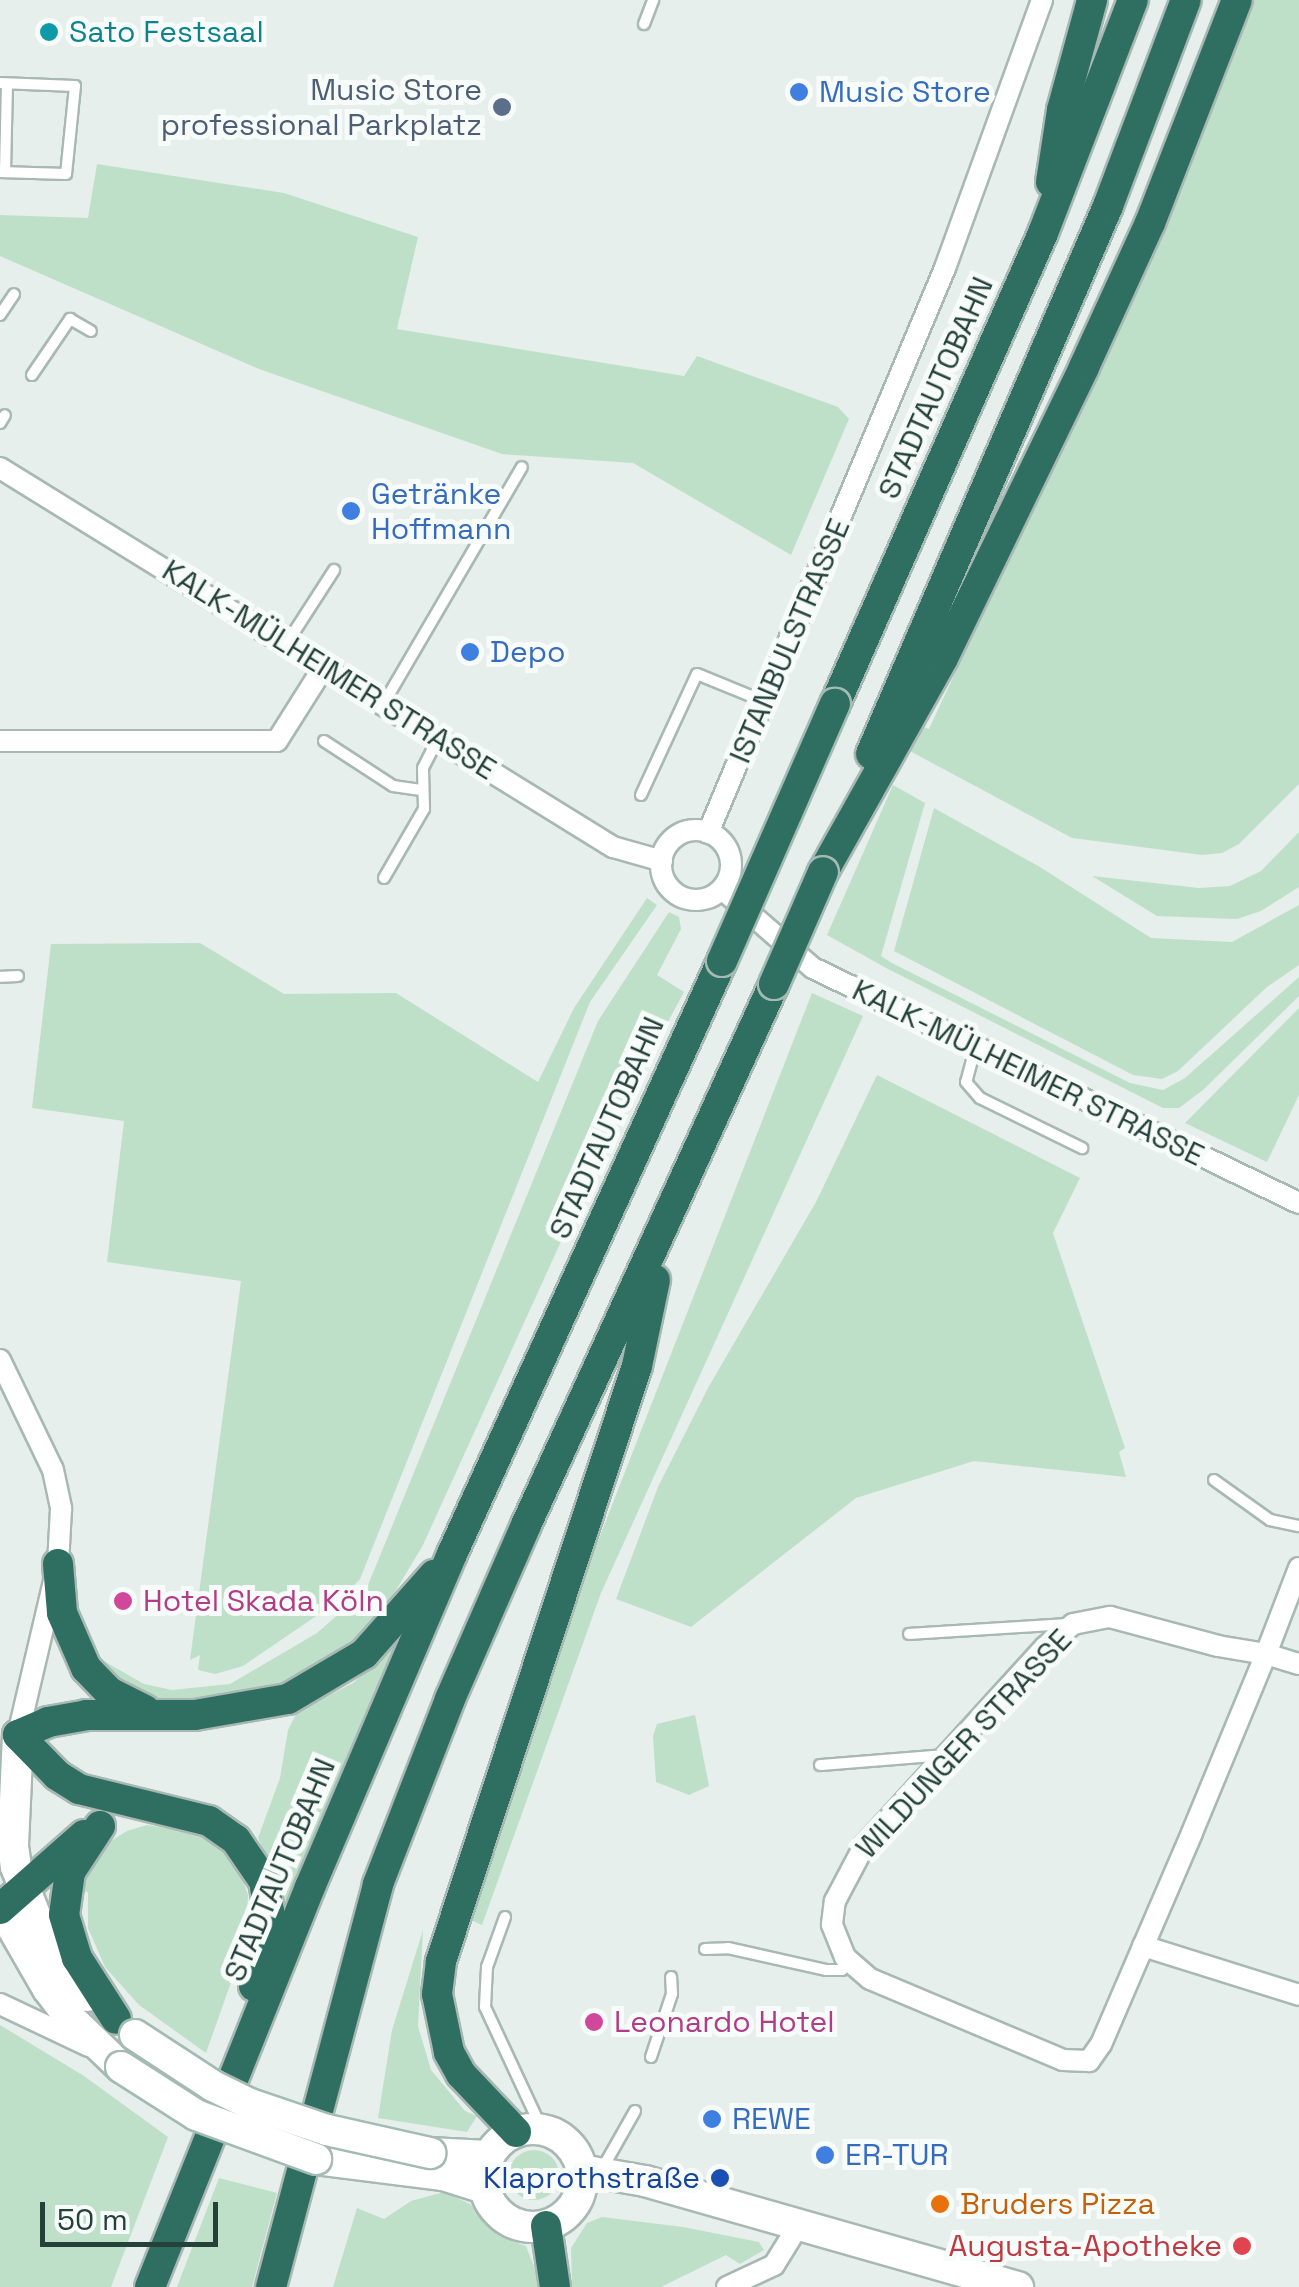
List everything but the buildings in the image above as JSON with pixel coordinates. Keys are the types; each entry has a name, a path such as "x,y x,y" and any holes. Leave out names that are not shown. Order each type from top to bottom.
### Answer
{"highway":[{"path":"1043,233 1062,110 1092,0"},
{"name":"STADTAUTOBAHN","path":"150,2287 237,2065 452,1554 722,961 1043,233 1133,0"},
{"path":"272,2287 378,1884 480,1630 774,984 897,689 1108,206 1186,0"},
{"path":"822,872 943,658 1084,366 1150,223 1237,0"},
{"path":"529,2130 462,2074 449,2052 437,1994 440,1962 636,1366 666,1228"},
{"path":"237,2065 266,1934 264,1881 236,1840 209,1821 79,1790 57,1775 18,1735 48,1722 86,1714 156,1716 241,1710 288,1699 330,1678 364,1654 452,1554"},
{"path":"58,1564 62,1614 86,1668 109,1692 156,1716"},
{"path":"6,1903 44,1867 100,1826 145,1806"},
{"path":"100,1826 70,1872 64,1915 77,1958 126,2027"},
{"path":"546,2226 555,2287"}],"street":[{"name":"ISTANBULSTRASSE","path":"708,832 946,268 1042,0"},
{"name":"KALK-MÜLHEIMER STRASSE","path":"0,468 325,665 613,847 662,861"},
{"path":"0,741 277,741 325,665"},
{"path":"708,832 729,852 730,876 722,889 707,899 685,899 667,885 662,861 678,835 708,832"},
{"name":"KALK-MÜLHEIMER STRASSE","path":"722,889 814,968 1299,1203"},
{"path":"0,1360 53,1470 61,1509 58,1564 18,1735 0,1777"},
{"path":"850,1962 870,1979 1076,2063 1090,2060 1143,1946 1299,1568"},
{"name":"WILDUNGER STRASSE","path":"850,1962 836,1942 832,1924 840,1885 864,1846 1045,1647 1074,1624 1110,1618 1299,1664"},
{"path":"18,1735 6,1903 48,1989 112,2060"},
{"path":"6,1903 85,1994 212,2086 250,2104 428,2163 484,2188"},
{"path":"1143,1946 1299,1995"},
{"path":"0,2004 112,2060 196,2114 316,2158 428,2163 488,2156 529,2130 570,2145 588,2178"},
{"path":"488,2156 484,2188 490,2203 514,2224 546,2226 568,2213 588,2178"},
{"path":"588,2178 645,2181 686,2196 800,2223 1018,2287"},
{"path":"728,2287 774,2265 800,2223"}],"lane":[{"path":"644,24 653,0"},
{"path":"4,84 75,86 66,174 2,172 4,84"},
{"path":"0,315 14,294"},
{"path":"32,375 70,319 91,331"},
{"path":"384,703 522,467"},
{"path":"287,642 334,570"},
{"path":"641,795 697,674 764,702"},
{"path":"384,878 424,809 423,768 438,739"},
{"path":"324,741 393,786 423,790"},
{"path":"0,977 18,976"},
{"path":"976,1048 966,1082 980,1098 1082,1148"},
{"path":"1214,1480 1270,1520 1299,1526"},
{"path":"908,1634 1074,1624"},
{"path":"820,1765 947,1754"},
{"path":"504,1917 482,1991 491,2026 516,2065 529,2130"},
{"path":"705,1949 728,1948 826,1970 842,1970 850,1962"},
{"path":"652,2058 672,1994 671,1977"},
{"path":"588,2178 635,2111"}],"green space":[{"path":"1250,0 1299,0 1299,784 1239,844 1222,853 1202,855 1072,838 908,750 919,725 929,729 1157,238"},
{"path":"97,164 284,193 418,237 397,329 684,376 697,356 838,407 849,419 791,555 633,463 502,454 259,369 0,256 0,215 88,218"},
{"path":"893,785 925,803 881,956 892,963 1130,1083 1163,1090 1185,1078 1299,977 1299,996 1203,1090 1179,1108 1163,1108 888,969 827,935"},
{"path":"934,808 1040,867 1151,938 1232,942 1299,905 1299,965 1267,987 1178,1071 1162,1079 1133,1075 894,951"},
{"path":"1299,832 1299,887 1261,911 1237,919 1157,916 1092,876 1199,888 1230,886 1261,871"},
{"path":"647,898 657,905 590,1002 360,1579 341,1599 243,1666 215,1674 198,1670 200,1655 190,1660 241,1281 107,1262 124,1121 32,1108 51,944 200,943 284,994 396,993 538,1082 574,1008"},
{"path":"669,912 679,917 681,929 657,975 684,992 624,1103 423,1545 392,1597 373,1623 335,1658 272,1689 221,1700 174,1701 137,1695 117,1685 95,1656 144,1684 172,1690 230,1684 317,1633 366,1590 598,1021"},
{"path":"812,993 863,1016 601,1593 482,1925 466,1918 564,1628"},
{"path":"1299,1008 1299,1095 1267,1162 1185,1123"},
{"path":"877,1075 1080,1178 1053,1233 1125,1448 1119,1452 1126,1477 974,1461 856,1498 691,1627 616,1599 658,1487 708,1388 816,1202"},
{"path":"391,1648 395,1651 279,1915 274,1874 258,1838 280,1778 288,1730 297,1712 353,1683"},
{"path":"695,1715 709,1786 689,1795 656,1782 653,1736 657,1724"},
{"path":"147,1825 202,1834 217,1842 237,1863 248,1895 246,1940 206,2053 139,2005 105,1967 88,1928 88,1892 77,1890 98,1849 127,1831"},
{"path":"423,1930 418,2026 431,2070 465,2111 477,2116 467,2132 378,2118 392,2030"},
{"path":"0,2025 84,2076 168,2137 111,2287 0,2287"},
{"path":"534,2150 551,2158 559,2175 551,2192 534,2200 517,2192 509,2175 517,2158"},
{"path":"219,2178 277,2193 252,2287 177,2287"},
{"path":"444,2192 470,2204 501,2237 526,2246 542,2287 333,2287 357,2208 384,2219 411,2201"},
{"path":"602,2217 759,2242 764,2250 740,2264 726,2255 661,2287 572,2287 571,2248 587,2223"}],"place":[{"name":"Sato Festsaal","path":"49,32"},
{"name":"Music Store","path":"799,92"},
{"name":"Music Store professional Parkplatz","path":"502,107"},
{"name":"Getränke Hoffmann","path":"351,511"},
{"name":"Depo","path":"470,652"},
{"name":"Hotel Skada Köln","path":"123,1601"},
{"name":"Leonardo Hotel","path":"594,2022"},
{"name":"REWE","path":"712,2119"},
{"name":"ER-TUR","path":"825,2155"},
{"name":"Klaprothstraße","path":"720,2178"},
{"name":"Bruders Pizza","path":"940,2204"},
{"name":"Augusta-Apotheke","path":"1242,2246"}]}
